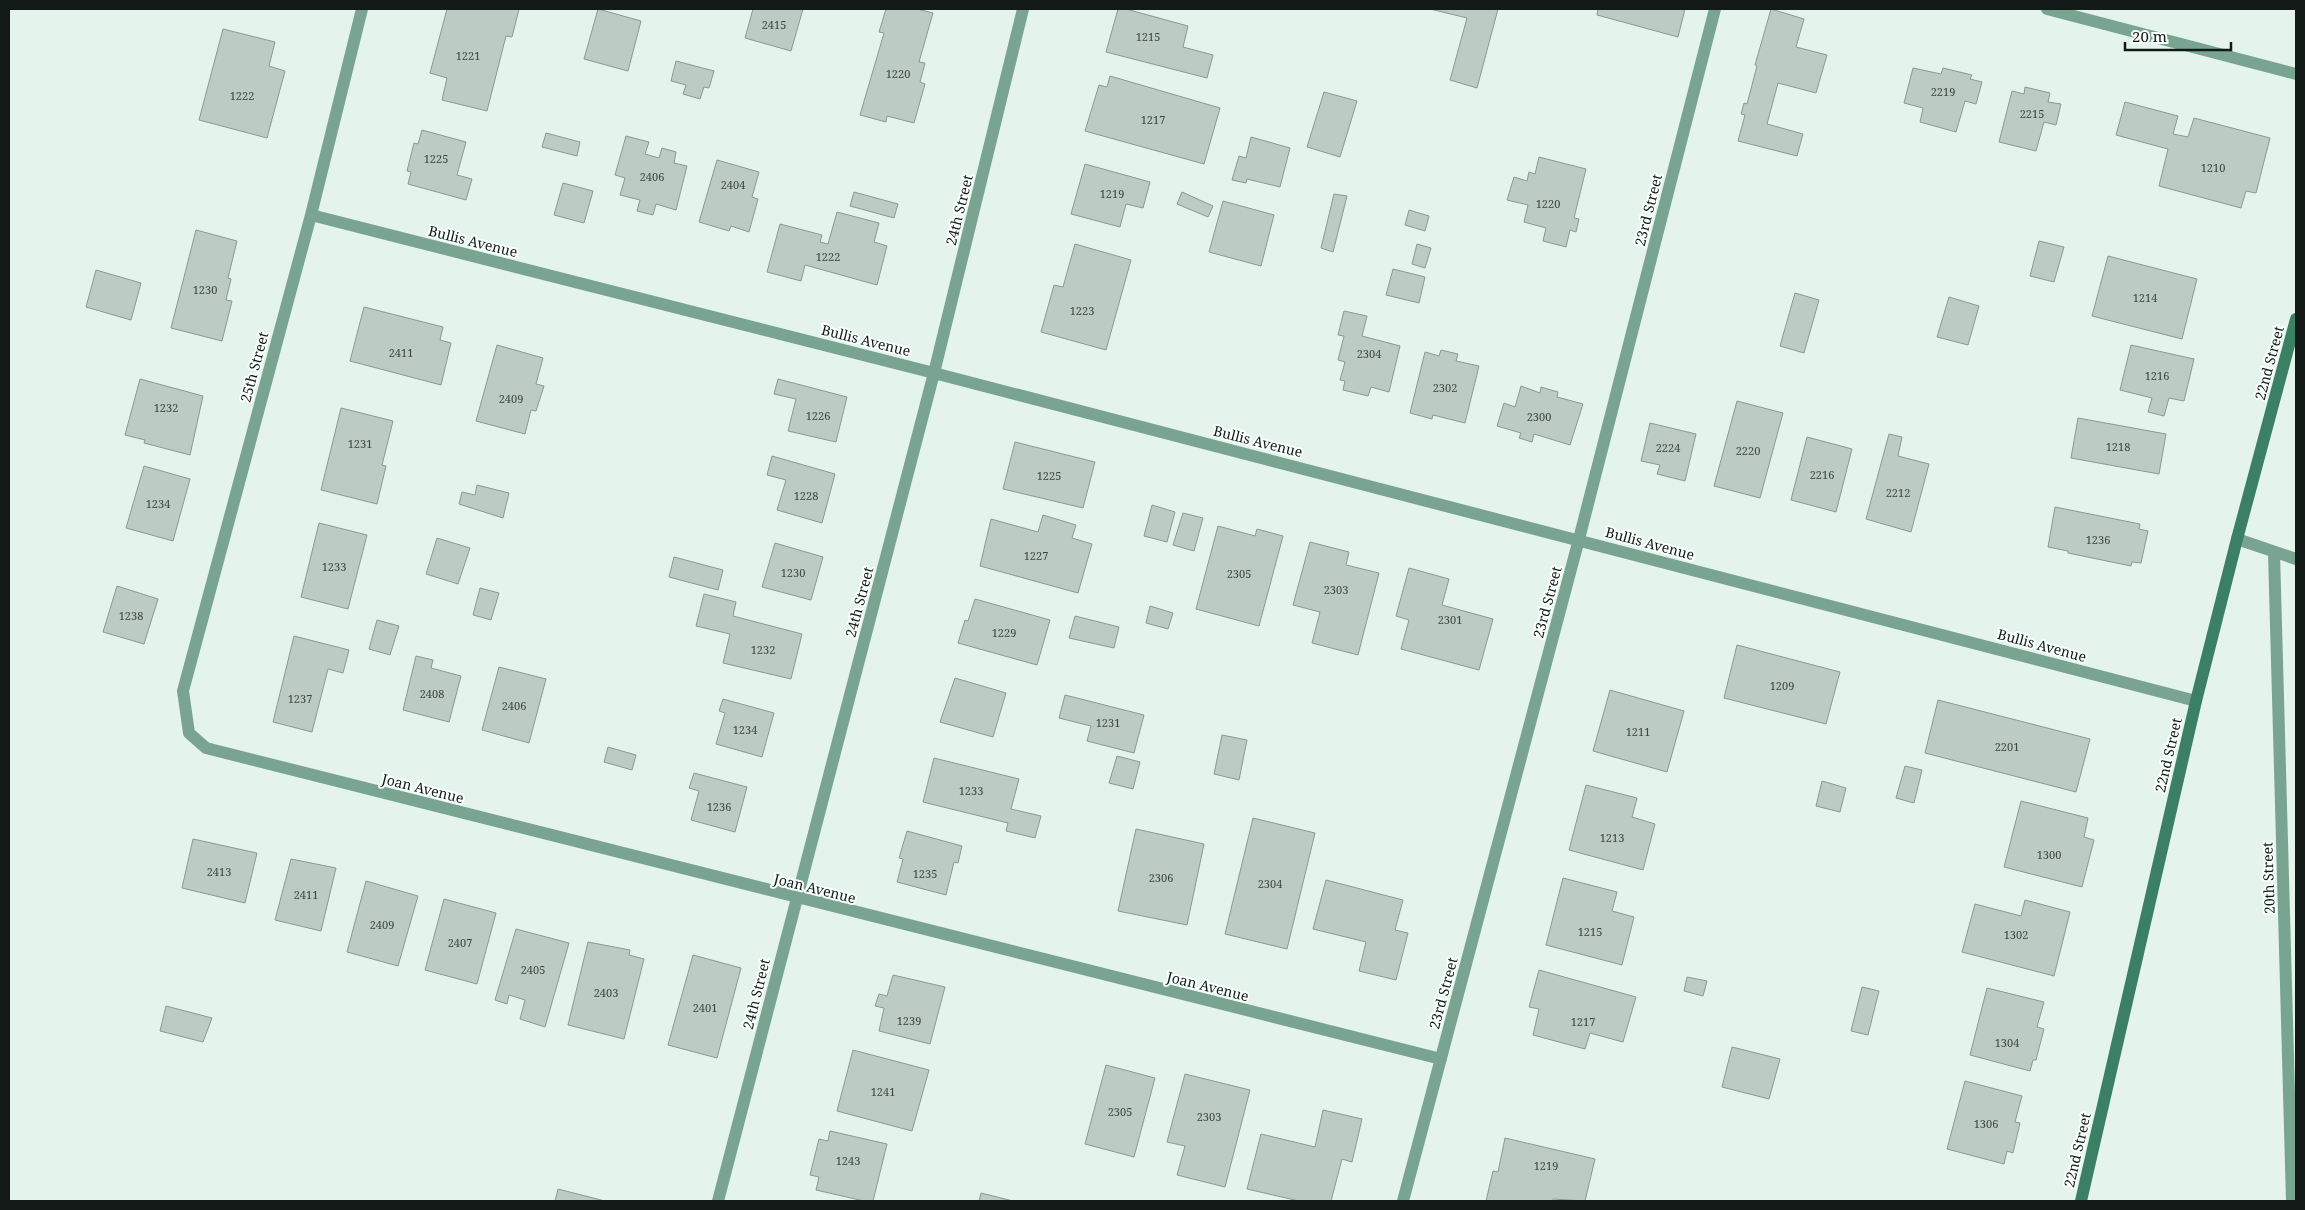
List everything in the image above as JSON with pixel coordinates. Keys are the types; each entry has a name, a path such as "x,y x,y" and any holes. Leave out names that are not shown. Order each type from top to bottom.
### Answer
{"street":[{"name":"25th Street","path":"189,733 183,691 311,215 362,9"},
{"name":"24th Street","path":"718,1201 934,373 1024,9"},
{"name":"23rd Street","path":"1403,1201 1579,540 1715,9"},
{"path":"2047,9 2296,74"},
{"name":"Bullis Avenue","path":"311,215 934,373 2196,701"},
{"name":"22nd Street","path":"2081,1201 2196,701 2296,319"},
{"path":"2237,539 2296,559"},
{"name":"20th Street","path":"2274,553 2292,1201"},
{"name":"Joan Avenue","path":"189,733 206,748 796,899 1441,1059"}],"building":[{"path":"447,9 519,9 512,37 506,36 487,111 442,100 447,78 430,73"},
{"path":"598,9 641,21 628,71 584,59"},
{"path":"753,9 803,9 791,51 745,38"},
{"path":"886,9 917,9 933,13 919,62 925,63 920,82 925,84 914,123 887,116 886,122 860,115 884,33 879,32"},
{"path":"1118,9 1126,9 1188,26 1183,47 1213,55 1207,78 1106,52"},
{"path":"1430,9 1498,9 1477,88 1450,80 1467,18"},
{"path":"1598,9 1685,9 1678,37 1597,15"},
{"path":"1771,9 1804,19 1796,47 1827,55 1816,93 1778,83 1767,124 1803,134 1797,156 1738,141 1745,115 1741,114 1744,103 1747,104 1757,66 1755,65"},
{"path":"223,29 275,42 269,66 285,71 267,138 199,120"},
{"path":"676,61 714,71 709,88 704,87 700,99 683,94 686,85 671,81"},
{"path":"1913,68 1941,74 1943,68 1972,75 1970,79 1982,82 1976,104 1965,101 1956,132 1920,122 1923,108 1904,103"},
{"path":"1110,76 1220,108 1204,164 1085,131 1099,85 1107,87"},
{"path":"2025,87 2050,93 2048,102 2061,104 2056,125 2044,122 2036,151 1999,142 2012,91 2024,94"},
{"path":"1324,92 1357,101 1340,157 1307,147"},
{"path":"2125,102 2178,116 2173,134 2188,137 2194,118 2270,138 2256,193 2246,191 2241,208 2159,186 2168,149 2116,135"},
{"path":"422,130 466,142 457,175 472,179 466,200 408,184 411,172 407,171 414,143 418,144"},
{"path":"546,133 580,142 577,156 542,147"},
{"path":"626,136 649,142 645,154 659,158 662,148 676,152 674,163 687,166 676,210 656,204 653,215 637,211 640,200 620,195 625,178 615,175"},
{"path":"1251,137 1290,148 1280,187 1247,179 1246,183 1232,180 1239,156 1246,158"},
{"path":"1539,157 1586,169 1574,218 1579,219 1576,232 1570,230 1566,247 1543,241 1546,228 1524,222 1528,205 1507,200 1514,177 1527,181 1529,172 1535,174"},
{"path":"717,160 759,172 752,197 758,199 749,232 731,226 729,231 699,222"},
{"path":"1085,164 1150,182 1143,208 1126,204 1120,227 1071,214"},
{"path":"563,183 593,191 584,223 554,215"},
{"path":"854,192 898,204 894,218 850,206"},
{"path":"1182,192 1213,206 1208,217 1177,204"},
{"path":"1334,194 1347,196 1333,252 1321,248"},
{"path":"1223,201 1274,215 1261,266 1209,252"},
{"path":"1409,210 1429,216 1425,231 1405,225"},
{"path":"837,212 879,223 874,242 887,246 877,285 805,265 801,281 767,272 780,224 822,235 820,242 828,244"},
{"path":"196,230 237,241 228,278 231,279 226,300 232,301 222,341 171,328"},
{"path":"2039,241 2064,247 2054,282 2030,276"},
{"path":"1075,244 1131,260 1106,350 1041,332 1054,285 1063,287"},
{"path":"1417,244 1431,248 1425,268 1412,264"},
{"path":"2108,256 2197,279 2182,339 2092,316"},
{"path":"1393,269 1425,277 1419,303 1386,295"},
{"path":"96,270 141,283 131,320 86,307"},
{"path":"1795,293 1819,300 1804,353 1780,346"},
{"path":"1949,297 1979,306 1968,345 1937,337"},
{"path":"364,307 443,327 440,340 451,343 441,385 350,361"},
{"path":"1344,311 1367,316 1362,336 1400,346 1389,392 1371,387 1368,396 1343,390 1345,381 1340,380 1345,362 1338,360 1344,336 1338,335"},
{"path":"497,345 543,358 536,384 544,386 536,411 531,410 525,434 476,421"},
{"path":"2131,345 2194,359 2184,401 2169,398 2164,416 2148,412 2152,398 2120,390"},
{"path":"1441,350 1458,354 1456,361 1479,366 1465,423 1433,415 1432,419 1410,413 1425,352 1439,356"},
{"path":"140,379 203,396 190,455 144,443 145,440 125,435"},
{"path":"778,379 847,397 836,442 788,431 796,399 774,394"},
{"path":"1521,386 1540,393 1541,387 1558,392 1557,397 1583,404 1570,445 1534,434 1532,442 1519,438 1521,433 1497,426 1504,403 1515,407"},
{"path":"1737,401 1783,413 1760,498 1714,486"},
{"path":"341,408 393,421 382,465 386,466 377,504 321,490"},
{"path":"2078,418 2166,434 2159,474 2071,458"},
{"path":"1650,423 1696,434 1685,481 1657,474 1660,465 1641,461"},
{"path":"1889,434 1902,437 1898,456 1929,464 1911,532 1866,519"},
{"path":"1807,437 1852,449 1836,512 1791,500"},
{"path":"1015,442 1095,462 1083,508 1003,489"},
{"path":"772,456 835,474 822,523 777,510 786,480 767,475"},
{"path":"144,466 190,479 173,541 126,528"},
{"path":"477,485 509,493 503,518 459,504 462,492 475,495"},
{"path":"1152,505 1175,512 1167,542 1144,536"},
{"path":"2055,507 2140,524 2139,529 2148,531 2141,563 2132,562 2131,566 2048,547"},
{"path":"1183,513 1203,518 1194,551 1173,545"},
{"path":"1043,515 1076,525 1072,538 1092,544 1078,593 980,566 991,519 1038,532"},
{"path":"319,523 367,535 348,609 301,597"},
{"path":"1218,526 1255,536 1257,529 1283,536 1259,626 1196,609"},
{"path":"437,538 470,548 458,584 426,574"},
{"path":"1310,542 1349,552 1346,565 1379,573 1358,655 1312,643 1320,612 1293,605"},
{"path":"775,543 823,557 811,600 762,587"},
{"path":"674,557 723,570 718,590 669,577"},
{"path":"1409,568 1449,579 1442,605 1493,619 1479,670 1401,649 1409,620 1396,616"},
{"path":"117,586 158,599 144,644 103,632"},
{"path":"480,588 499,593 491,620 473,615"},
{"path":"704,594 736,602 733,616 802,634 791,679 723,663 730,634 696,626"},
{"path":"975,599 1050,620 1037,665 958,643 965,620 968,621"},
{"path":"1150,606 1173,613 1168,629 1146,623"},
{"path":"1075,616 1119,627 1114,648 1069,638"},
{"path":"377,620 399,626 390,655 369,649"},
{"path":"294,636 349,650 343,673 328,669 312,732 273,722"},
{"path":"1737,645 1840,672 1826,724 1724,698"},
{"path":"416,656 433,660 431,668 461,676 449,722 403,710"},
{"path":"499,667 546,679 529,743 482,730"},
{"path":"955,678 1006,693 993,737 940,722"},
{"path":"1610,690 1684,711 1667,772 1593,751"},
{"path":"1065,695 1144,715 1134,753 1087,741 1091,726 1059,718"},
{"path":"723,699 774,713 762,757 716,744 725,713 719,711"},
{"path":"1938,700 2090,739 2076,792 1925,753"},
{"path":"1222,735 1247,740 1239,780 1214,774"},
{"path":"608,747 636,755 632,770 604,762"},
{"path":"1117,756 1140,762 1133,789 1109,783"},
{"path":"934,758 1019,779 1011,809 1041,816 1035,838 1006,831 1008,823 923,802"},
{"path":"1905,766 1922,770 1914,803 1896,798"},
{"path":"694,773 747,787 735,832 691,820 699,791 689,788"},
{"path":"1822,781 1846,788 1840,812 1816,806"},
{"path":"1586,785 1637,798 1632,817 1655,824 1643,870 1569,850"},
{"path":"2021,801 2088,818 2084,837 2094,840 2082,887 2004,867"},
{"path":"1253,818 1315,833 1287,949 1225,934"},
{"path":"1136,829 1204,844 1187,925 1118,911"},
{"path":"907,831 962,846 958,863 954,862 946,895 897,882 903,859 899,858"},
{"path":"193,839 257,853 245,903 182,888"},
{"path":"291,859 336,868 321,931 275,920"},
{"path":"1563,878 1617,892 1612,911 1634,917 1622,965 1546,945"},
{"path":"1326,880 1403,900 1395,930 1408,933 1396,980 1359,971 1366,942 1313,929"},
{"path":"366,881 418,896 398,966 347,952"},
{"path":"444,899 496,913 477,984 425,970"},
{"path":"2025,900 2070,912 2054,976 1962,952 1975,904 2021,916"},
{"path":"516,929 569,943 545,1027 520,1019 525,1000 509,995 507,1004 495,1000"},
{"path":"588,942 630,950 629,955 644,959 624,1039 568,1025"},
{"path":"693,955 741,968 717,1058 668,1045"},
{"path":"1539,970 1636,997 1623,1042 1590,1033 1585,1049 1533,1035 1539,1009 1529,1007"},
{"path":"893,975 945,987 930,1044 879,1031 884,1008 875,1006 879,994 887,996"},
{"path":"1687,977 1707,981 1703,996 1684,991"},
{"path":"1862,987 1879,991 1868,1035 1851,1031"},
{"path":"1987,988 2044,1002 2037,1027 2044,1029 2036,1060 2033,1060 2030,1071 1970,1055"},
{"path":"166,1006 212,1018 203,1042 160,1031"},
{"path":"1732,1047 1780,1059 1769,1099 1722,1087"},
{"path":"853,1050 929,1070 912,1131 837,1111"},
{"path":"1106,1065 1155,1078 1134,1157 1085,1144"},
{"path":"1185,1074 1250,1090 1225,1187 1177,1175 1185,1146 1167,1142"},
{"path":"1965,1081 2022,1096 2015,1122 2020,1123 2013,1153 2007,1151 2004,1164 1947,1149"},
{"path":"1323,1110 1362,1119 1352,1162 1342,1159 1331,1201 1299,1201 1247,1189 1261,1134 1315,1147"},
{"path":"830,1131 887,1144 873,1201 864,1201 816,1190 819,1177 810,1175 819,1139 828,1141"},
{"path":"1505,1138 1595,1159 1585,1201 1553,1199 1553,1201 1486,1201 1493,1171 1498,1172"},
{"path":"558,1189 605,1201 555,1201"},
{"path":"981,1193 1013,1201 979,1201"}]}
